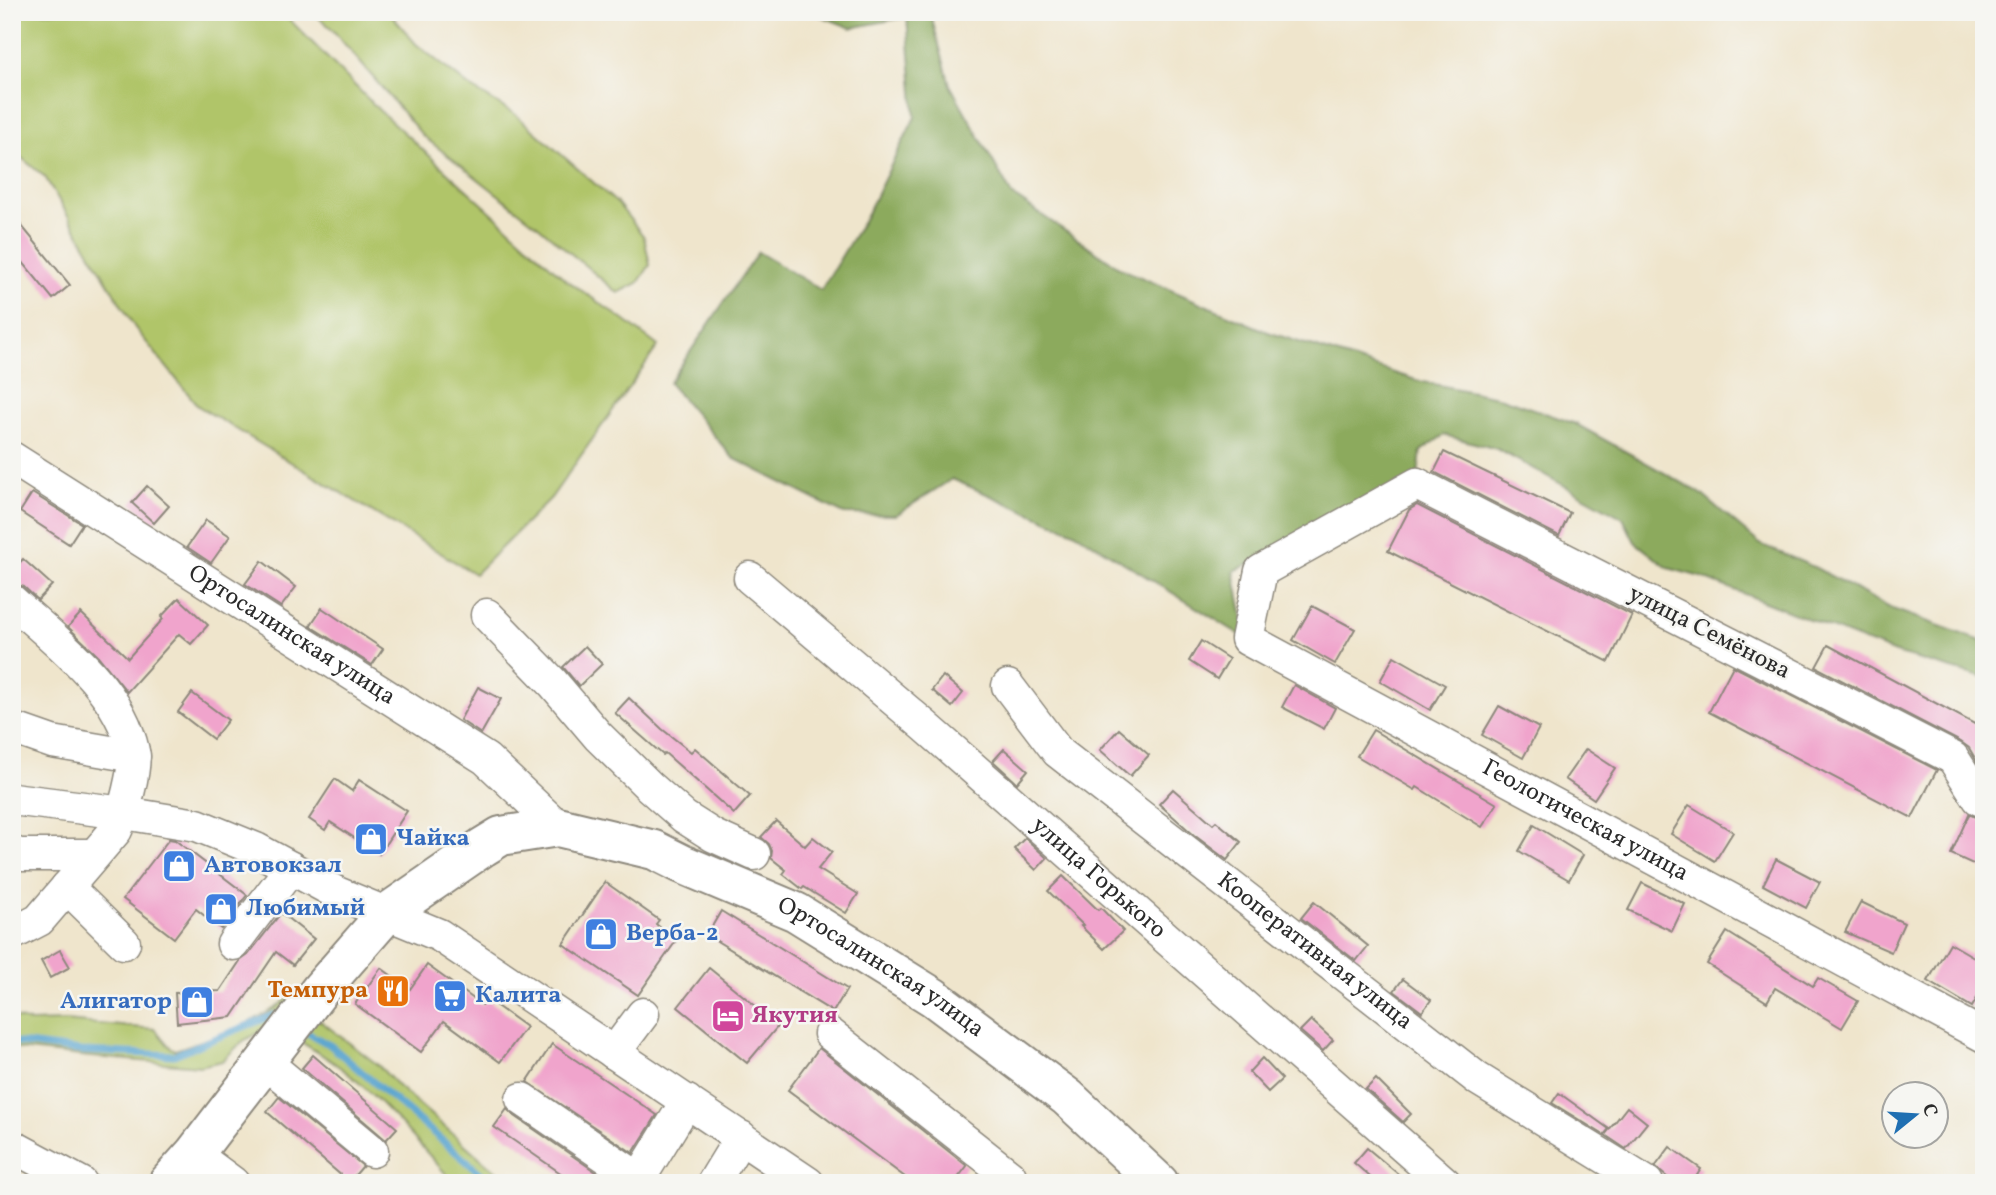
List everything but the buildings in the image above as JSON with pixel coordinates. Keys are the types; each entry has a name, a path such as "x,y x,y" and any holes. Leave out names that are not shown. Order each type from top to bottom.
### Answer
{"main road":[{"name":"Ортосалинская улица","path":"168,1183 194,1154 320,990 387,913 501,836 558,827 654,850 796,912 933,997 1068,1097 1159,1183"}],"street":[{"name":"Ортосалинская улица","path":"12,458 485,759 558,827"},
{"name":"улица Семёнова","path":"1261,570 1417,484 1953,758 1979,799 1984,801"},
{"name":"Геологическая улица","path":"1261,570 1247,639 1984,1036"},
{"name":"улица Горького","path":"750,578 925,726 1445,1183"},
{"path":"12,601 84,668 117,708 134,756 124,813 116,830 40,920 12,934"},
{"path":"487,615 553,683 621,760 684,817 714,836 754,854"},
{"name":"Кооперативная улица","path":"1008,686 1058,752 1478,1079 1647,1183"},
{"path":"12,727 52,742 134,756"},
{"path":"12,799 197,825 256,849 337,893 439,935 808,1183"},
{"path":"682,864 701,828"},
{"path":"12,852 19,855 94,855"},
{"path":"233,944 291,868"},
{"path":"67,887 124,943"},
{"path":"614,1053 643,1014"},
{"path":"830,1034 1010,1181"},
{"path":"272,1050 372,1151"},
{"path":"522,1098 639,1179 687,1101"},
{"path":"713,1183 741,1137"},
{"path":"12,1146 81,1183"},
{"path":"194,1154 233,1183"}],"green space":[{"path":"12,12 282,12 380,111 565,279 658,346 551,498 475,574 198,406 135,328 45,177 12,150"},
{"path":"312,12 389,12 416,44 470,87 516,115 618,204 644,237 650,265 638,283 618,293 537,225 423,136 331,28"},
{"path":"811,12 930,12 950,85 1012,195 1122,269 1268,332 1419,381 1502,398 1576,424 1699,492 1760,544 1816,568 1890,608 1984,642 1984,678 1895,653 1701,577 1668,568 1635,542 1623,518 1497,449 1444,435 1421,451 1417,484 1234,571 1247,639 1074,532 952,479 896,515 844,514 733,458 669,383 758,252 821,290 866,216 915,117 907,17 851,28"},
{"path":"289,997 378,1065 399,1087 509,1183 454,1183 360,1083 327,1058 271,1026 243,1041 222,1061 200,1066 12,1048 12,1017 30,1022 65,1021 155,1029 175,1050 251,1022"}],"waterway":[{"path":"12,1042 81,1051 174,1055 274,1015 282,1020"},
{"path":"302,1030 330,1045 492,1183"}],"place":[{"name":"Чайка","path":"371,839"},
{"name":"Автовокзал","path":"179,866"},
{"name":"Любимый","path":"221,909"},
{"name":"Верба-2","path":"601,934"},
{"name":"Темпура","path":"393,991"},
{"name":"Калита","path":"450,996"},
{"name":"Алигатор","path":"197,1002"},
{"name":"Якутия","path":"728,1016"}]}
